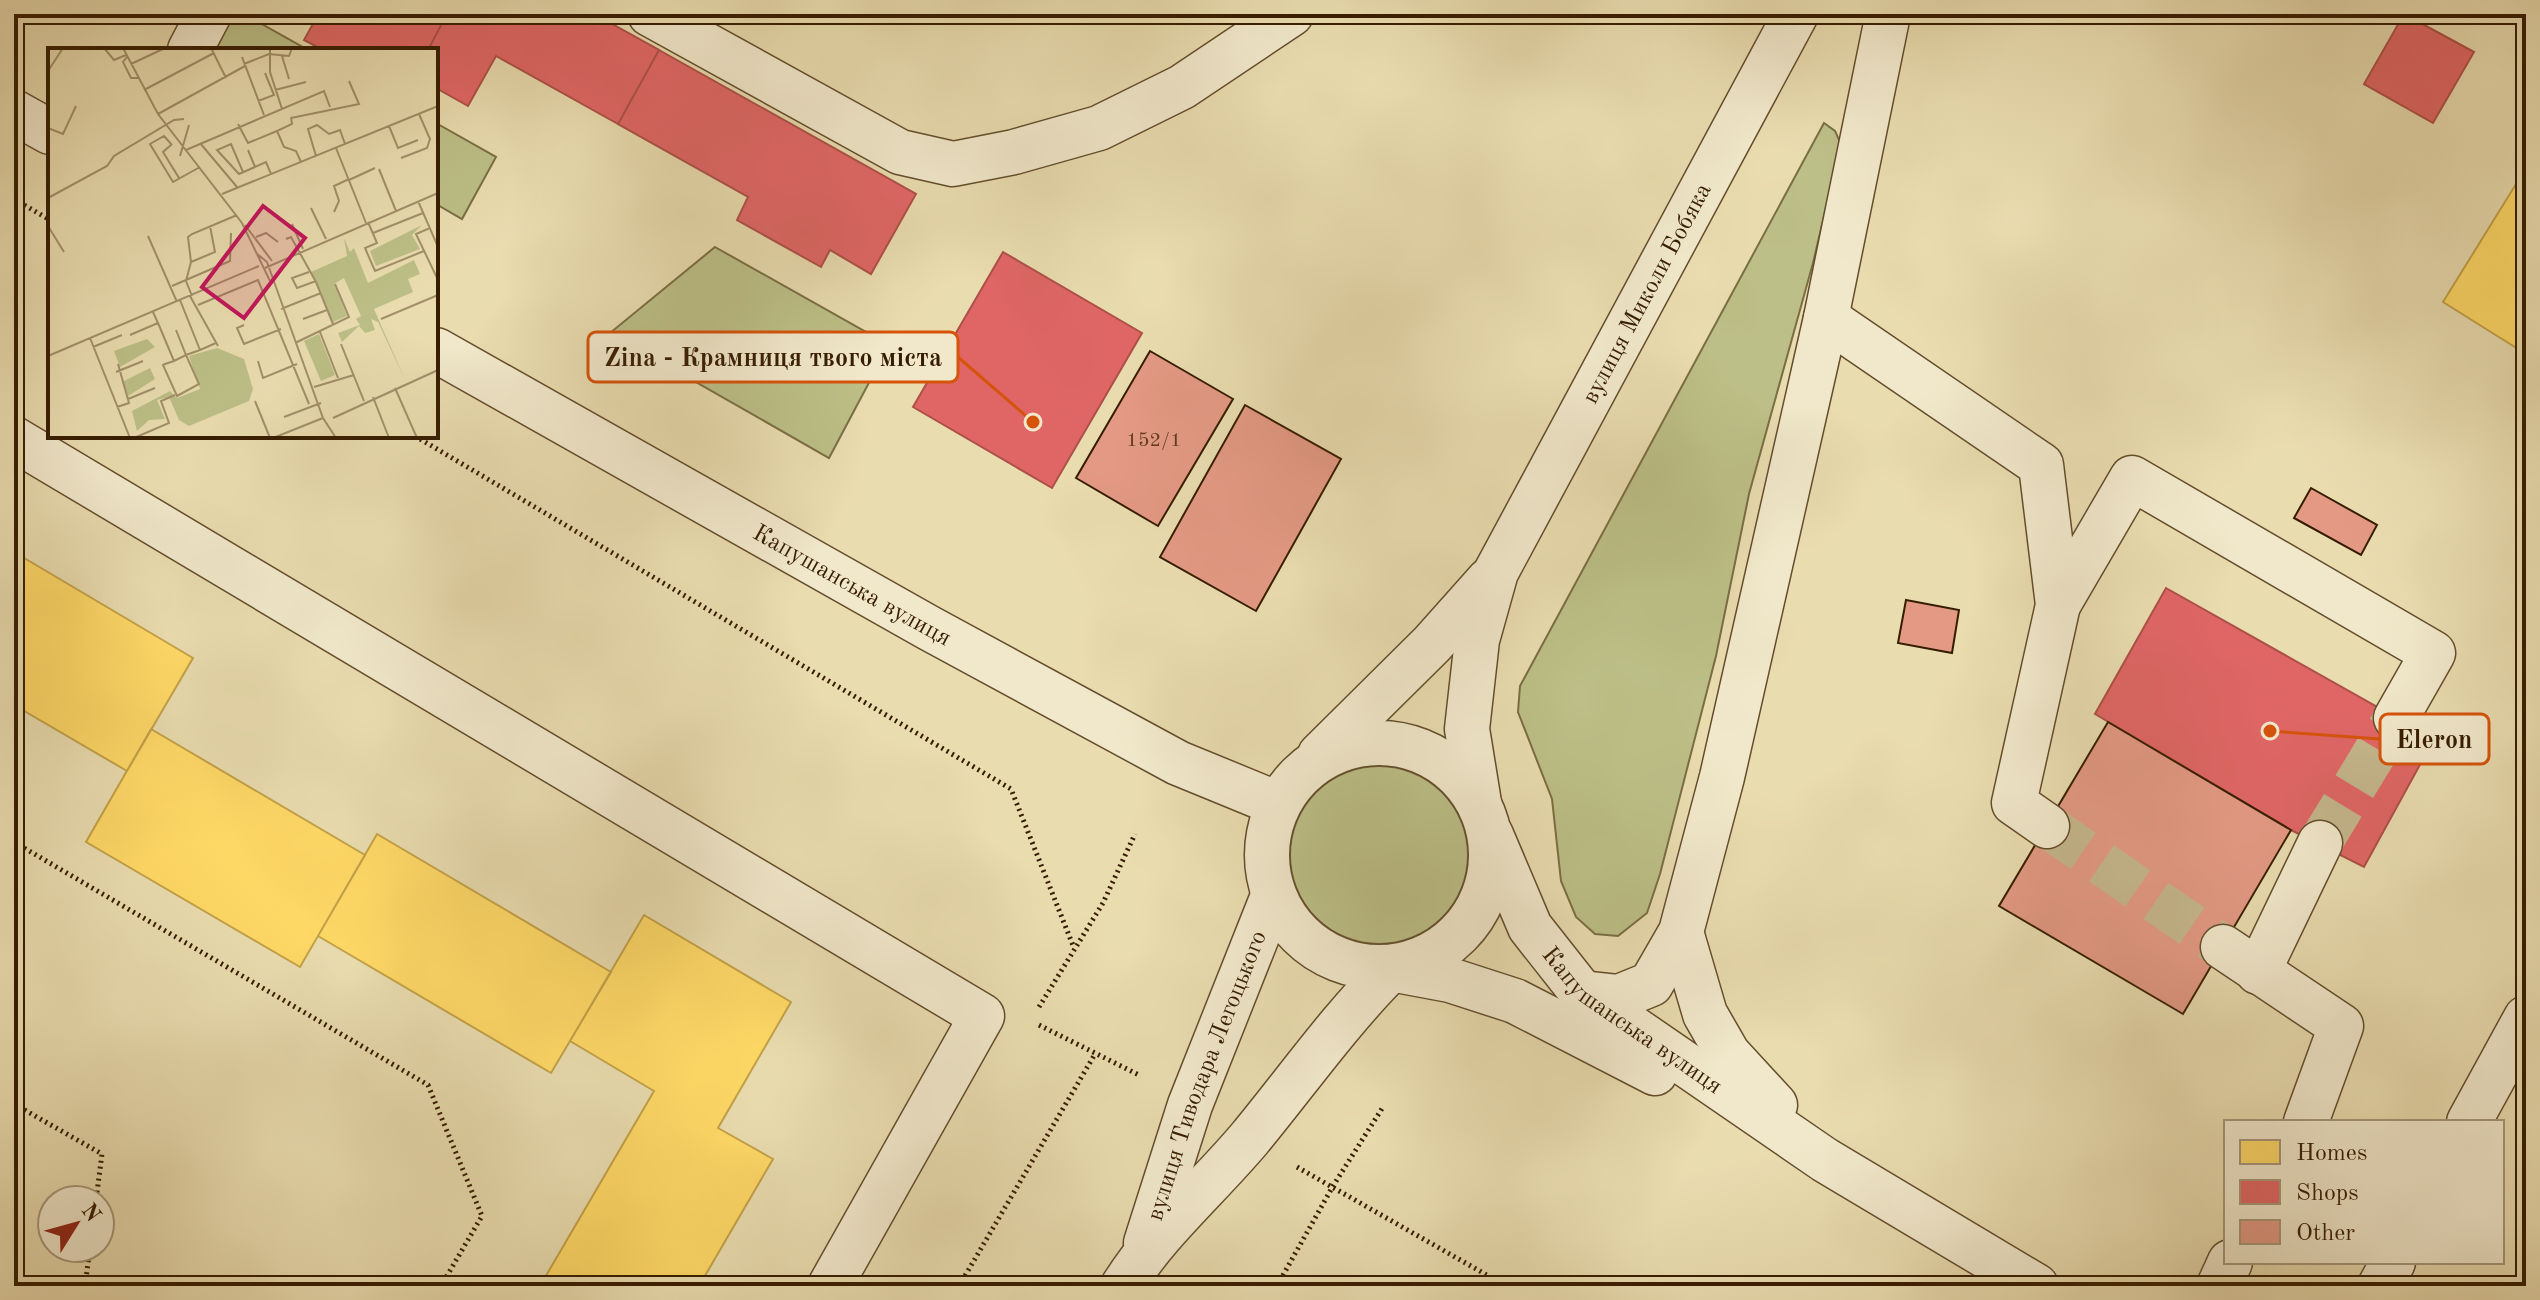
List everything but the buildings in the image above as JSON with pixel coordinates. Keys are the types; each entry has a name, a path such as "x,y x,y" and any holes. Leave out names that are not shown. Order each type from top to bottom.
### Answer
{"street":[{"path":"191,48 209,14"},
{"path":"650,14 900,152 953,164 1014,152 1099,128 1182,87 1291,14"},
{"name":"вулиця Миколи Бобяка","path":"1485,819 1467,729 1477,640 1496,572 1796,14"},
{"path":"1582,993 1619,997 1651,984 1681,932 1722,777 1826,318 1888,14"},
{"path":"14,112 48,131"},
{"path":"1826,318 2041,465 2058,605"},
{"name":"Капушанська вулиця","path":"438,351 929,628 1178,763 1278,804"},
{"path":"14,439 982,1016 830,1286"},
{"path":"2047,826 2014,803 2058,605 2132,478 2433,653 2396,718"},
{"name":"вулиця Миколи Бобяка","path":"1318,758 1432,644 1496,572"},
{"path":"1387,742 1423,751 1456,772 1485,819 1489,872 1479,905 1463,929 1439,951 1391,969 1352,964 1319,951 1292,926 1273,896 1267,865 1268,834 1278,804 1296,779 1318,758 1349,745 1387,742"},
{"name":"Капушанська вулиця","path":"1485,819 1530,927 1582,993 1825,1160 2036,1286"},
{"path":"2258,972 2320,843"},
{"name":"вулиця Тиводара Легоцького","path":"1133,1271 1190,1105 1273,896"},
{"path":"1681,932 1705,1014 1728,1054 1825,1160"},
{"path":"2223,947 2341,1026 2307,1120"},
{"name":"Капушанська вулиця","path":"1391,969 1450,980 1515,1001 1825,1160"},
{"name":"вулиця Тиводара Легоцького","path":"1133,1271 1250,1138 1357,1003 1391,969"},
{"path":"2470,1120 2526,1018"},
{"path":"2219,1286 2229,1264"},
{"path":"2380,1286 2392,1264"}],"path":[{"path":"14,199 48,219"},
{"path":"418,438 1011,789 1074,948"},
{"path":"1031,1021 1103,903 1135,834"},
{"path":"14,842 428,1085 482,1216 441,1286"},
{"path":"982,1016 1031,1021 1152,1082"},
{"path":"959,1286 1095,1054"},
{"path":"14,1104 102,1154 98,1184"},
{"path":"1277,1286 1333,1186 1383,1107"},
{"path":"1293,1164 1501,1285"},
{"path":"85,1286 88,1264"}],"green space":[{"path":"230,14 244,14 304,48 213,48"},
{"path":"1824,123 1835,131 1841,144 1813,263 1749,494 1716,656 1660,874 1647,913 1618,936 1595,934 1576,917 1561,881 1552,799 1518,712 1520,686"},
{"path":"438,124 496,157 462,219 438,205"},
{"path":"715,247 889,345 829,458 610,333"},
{"path":"1379,766 1413,772 1442,792 1462,821 1468,855 1462,889 1442,918 1413,938 1379,944 1345,938 1316,918 1296,889 1290,855 1296,821 1316,792 1345,772"}],"tunnel":[{"path":"2320,843 2396,718"},
{"path":"2047,826 2223,947"}],"place":[{"name":"Zina - Крамниця твого міста","path":"1033,422"},
{"name":"Eleron","path":"2270,731"}]}
